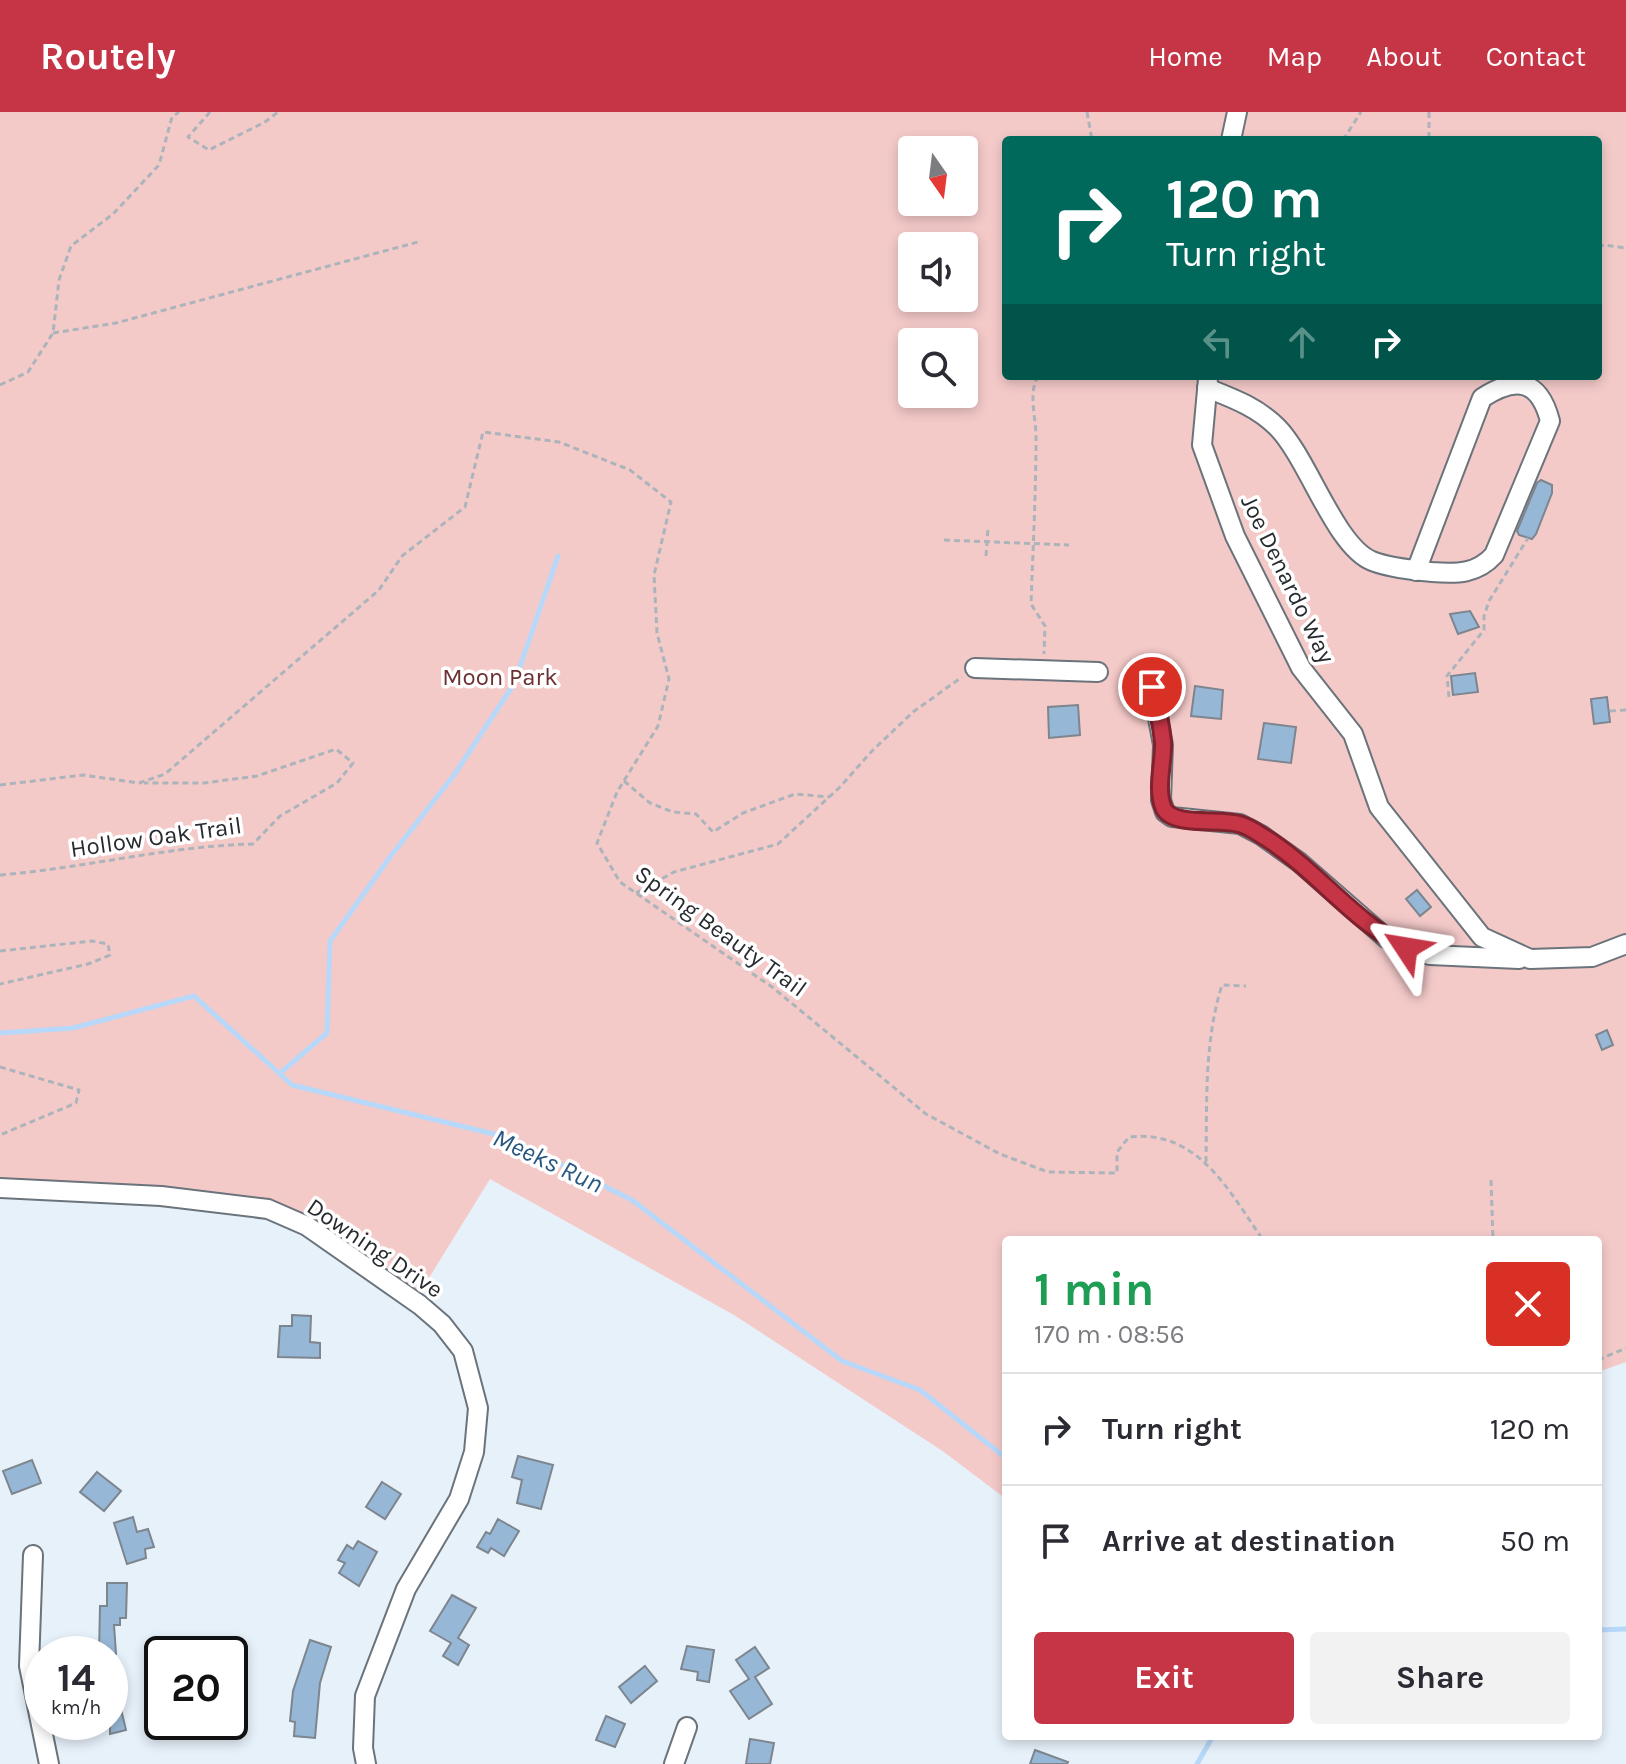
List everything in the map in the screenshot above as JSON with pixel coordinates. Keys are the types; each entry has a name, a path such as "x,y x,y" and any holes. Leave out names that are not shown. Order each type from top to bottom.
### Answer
{"street":[{"path":"1232,136 1237,112"},
{"path":"1208,382 1256,410 1277,427 1296,450 1356,551 1371,561 1416,571 1453,574 1472,571 1494,555 1550,421 1545,403 1530,387 1516,382 1497,388 1482,398 1416,571"},
{"name":"Joe Denardo Way","path":"1208,382 1202,445 1235,536 1301,668 1353,734 1379,807 1482,937 1530,959 1592,957 1626,944"},
{"path":"975,668 1098,672"},
{"path":"1152,687 1163,745 1161,800 1165,812 1172,817 1240,824 1261,835 1299,862 1386,938 1406,948 1430,955 1530,959"},
{"name":"Downing Drive","path":"0,1188 161,1196 268,1209 307,1226 420,1305 442,1324 463,1351 478,1408 474,1452 459,1499 406,1589 365,1696 363,1748 366,1764"},
{"path":"33,1555 29,1666 49,1764"},
{"path":"674,1764 687,1727"}],"path":[{"path":"0,385 28,372 53,333 59,280 71,246 113,214 159,165 172,115 179,112"},
{"path":"210,112 188,137 209,150 265,122 278,112"},
{"path":"1087,112 1091,136"},
{"path":"1346,136 1361,112"},
{"path":"1429,112 1429,136"},
{"path":"53,333 116,323 418,242"},
{"path":"1602,246 1626,248"},
{"path":"1036,380 1031,604 1045,626 1043,670"},
{"name":"Spring Beauty Trail","path":"139,783 165,774 379,590 402,556 465,507 483,432 559,442 630,470 671,502 654,575 657,633 669,679 658,726 624,781 597,843 620,882 772,987 926,1114 1000,1154 1048,1172 1117,1173 1117,1152 1129,1137 1151,1135 1183,1146 1206,1162 1260,1236"},
{"path":"986,556 988,528"},
{"path":"1449,697 1447,676 1484,630 1489,601 1528,538"},
{"path":"944,540 1069,545"},
{"path":"636,893 674,872 778,844 913,712 975,668"},
{"path":"1610,711 1626,710"},
{"name":"Hollow Oak Trail","path":"0,875 128,859 208,845 253,844 280,816 337,783 353,763 336,749 257,776 204,783 139,783"},
{"path":"0,785 83,775 139,783"},
{"path":"624,781 650,803 673,812 696,814 713,832 743,813 795,794 829,797"},
{"path":"0,951 92,941 108,944 110,955 88,964 0,984"},
{"path":"1206,1162 1207,1077 1212,1017 1222,985 1246,986"},
{"path":"0,1067 79,1090 76,1103 0,1135"},
{"path":"1491,1180 1493,1236"},
{"path":"1602,1358 1626,1348"}],"green space":[{"name":"Moon Park","path":"0,112 1626,112 1626,1362 1602,1371 1602,1236 1002,1236 1002,1496 944,1452 734,1315 490,1179 411,1307 249,1199 0,1197"}],"building":[{"path":"1541,480 1552,485 1552,493 1532,539 1519,535 1517,531"},
{"path":"1470,611 1479,627 1458,634 1450,614"},
{"path":"1475,673 1478,692 1453,695 1451,676"},
{"path":"1195,686 1223,690 1221,719 1191,716"},
{"path":"1607,697 1610,722 1594,724 1591,699"},
{"path":"1078,705 1080,735 1049,738 1048,707"},
{"path":"1264,723 1296,727 1291,763 1258,759"},
{"path":"1417,890 1431,907 1420,916 1406,899"},
{"path":"1607,1030 1613,1045 1602,1050 1596,1035"},
{"path":"292,1315 311,1316 310,1342 320,1343 320,1358 278,1357 280,1326 292,1326"},
{"path":"518,1456 553,1465 541,1509 517,1503 522,1480 512,1477"},
{"path":"32,1460 41,1483 12,1494 3,1471"},
{"path":"97,1472 121,1491 104,1511 80,1492"},
{"path":"382,1482 401,1494 385,1519 366,1507"},
{"path":"133,1517 137,1532 148,1529 154,1547 145,1549 146,1558 127,1564 114,1523"},
{"path":"498,1519 519,1531 504,1556 491,1548 488,1553 477,1547 486,1532 490,1534"},
{"path":"358,1541 377,1552 359,1586 339,1573 345,1563 338,1560 347,1545 353,1549"},
{"path":"107,1583 127,1583 126,1618 120,1618 120,1625 114,1625 115,1636 99,1636 100,1606 107,1606"},
{"path":"452,1595 476,1608 458,1638 469,1645 458,1665 443,1656 451,1643 430,1631"},
{"path":"310,1640 331,1647 320,1683 315,1738 294,1736 295,1722 290,1721 293,1691"},
{"path":"687,1646 714,1650 709,1682 697,1680 698,1672 681,1669"},
{"path":"755,1647 769,1668 755,1677 772,1704 749,1719 730,1691 749,1679 736,1660"},
{"path":"645,1666 657,1681 631,1703 619,1687"},
{"path":"606,1716 625,1724 615,1747 596,1740"},
{"path":"750,1739 774,1743 770,1764 746,1764"},
{"path":"1035,1750 1068,1762 1030,1764"}],"waterway":[{"path":"280,1073 327,1033 330,941 454,775 514,684 558,556"},
{"name":"Meeks Run","path":"0,1033 73,1028 194,996 292,1085 506,1137 632,1200 842,1361 920,1390 1002,1455"},
{"name":"Meeks Run","path":"1602,1630 1626,1629"},
{"path":"1197,1764 1211,1740"}],"route":[{"path":"1152,687 1161,723 1161,800 1165,812 1183,820 1240,824 1261,835 1299,862 1386,938 1406,948"}]}
